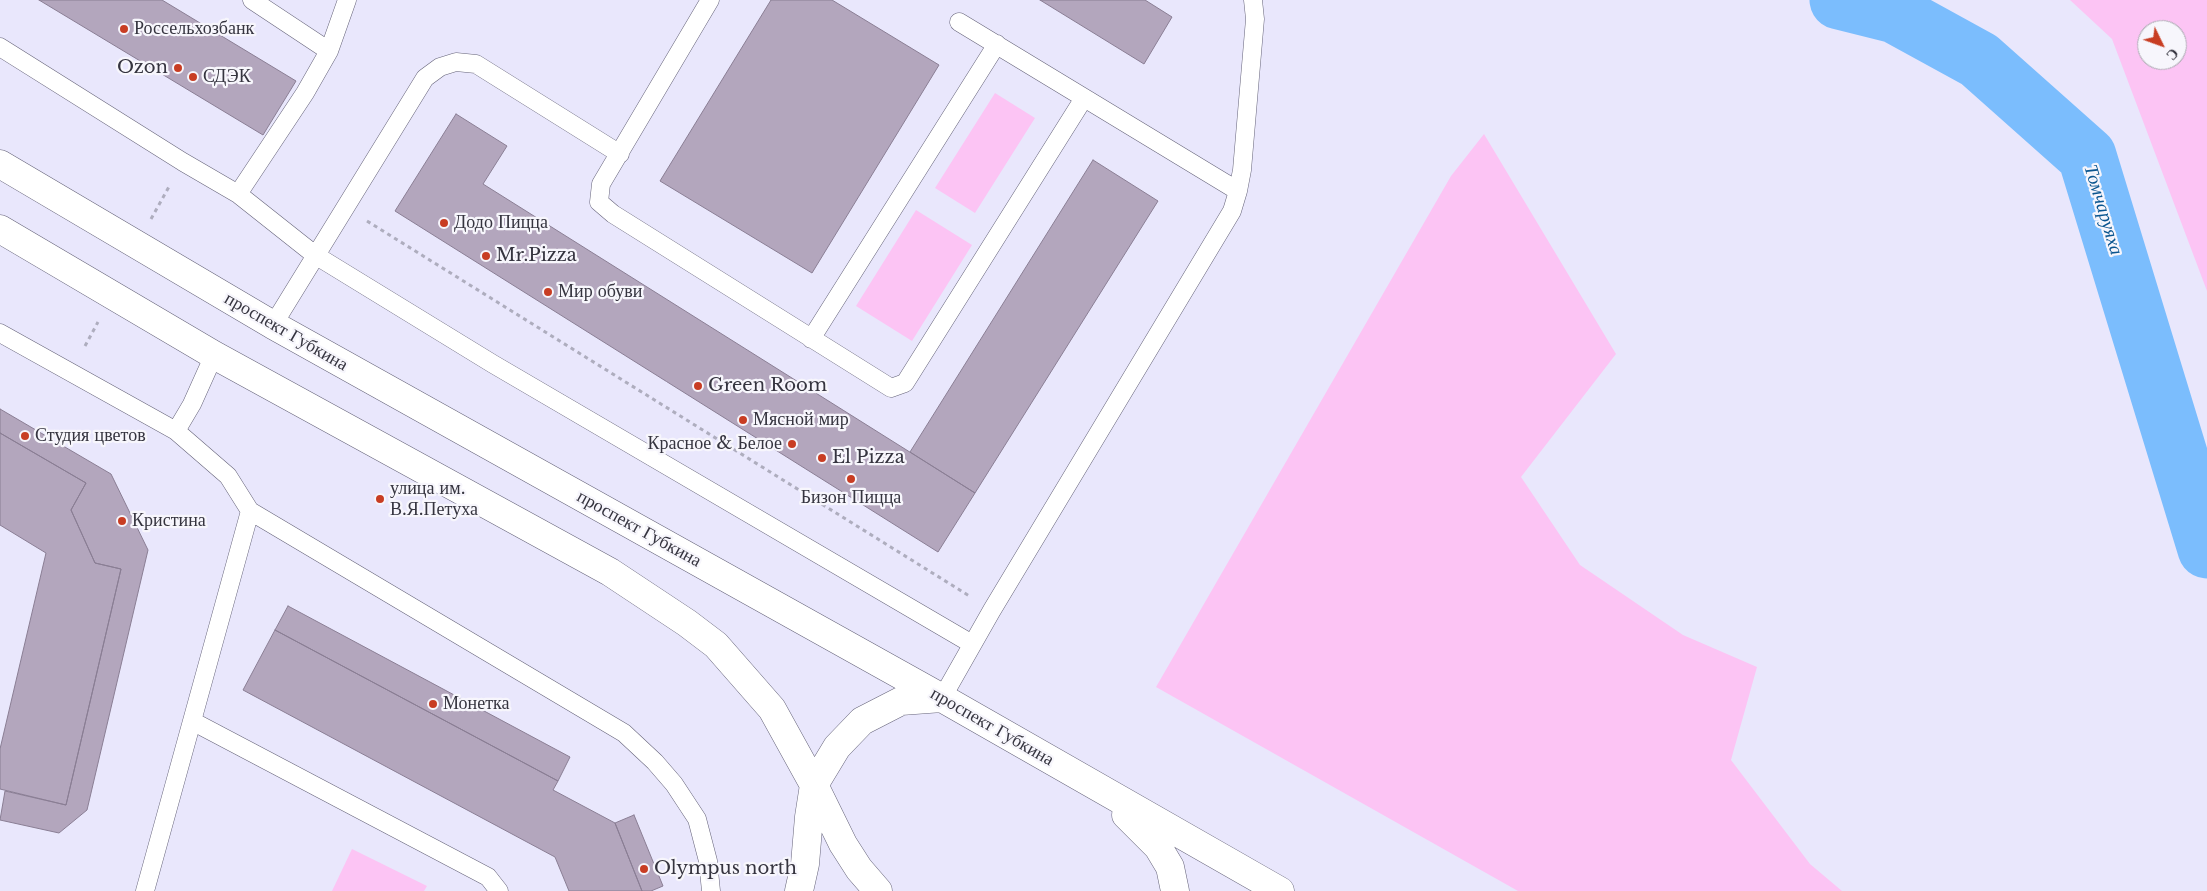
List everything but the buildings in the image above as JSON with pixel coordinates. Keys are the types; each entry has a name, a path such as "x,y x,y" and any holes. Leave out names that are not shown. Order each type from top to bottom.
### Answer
{"main road":[{"name":"проспект Губкина","path":"0,164 273,325 942,698 1094,787 1280,891"},
{"path":"0,229 214,355 610,572 672,612 716,645 772,709 814,785 843,844 859,869 878,891"},
{"path":"799,891 805,864 814,785 837,747 862,721 901,701 942,698"},
{"path":"1094,787 1158,847 1170,867 1175,891"}],"lane":[{"path":"252,0 329,51"},
{"path":"238,194 305,93 329,51 347,0"},
{"path":"710,0 601,184 599,202 612,214 891,388 905,383 1084,98"},
{"path":"942,698 992,610 1232,211 1242,170 1255,19 1253,0"},
{"path":"959,22 1238,191"},
{"path":"811,339 997,44"},
{"path":"0,47 183,162 238,194 315,255 493,364 972,644"},
{"path":"273,325 425,78 440,67 456,62 476,64 620,154"},
{"path":"0,333 176,431 228,476 250,512 624,733 661,770 697,819 708,861 711,891"},
{"path":"176,431 192,404 214,355"},
{"path":"145,891 250,512"},
{"path":"192,721 488,876 499,891"}],"path":[{"path":"346,207 992,610"}],"shaded area":[{"path":"2070,0 2207,0 2207,291 2112,39"},
{"path":"995,93 1035,118 975,213 935,188"},
{"path":"1484,134 1616,354 1521,477 1580,565 1683,635 1757,667 1731,760 1810,864 1842,891 1518,891 1156,687 1451,176"},
{"path":"916,210 972,245 912,341 856,306"},
{"path":"352,849 427,886 424,891 332,891"}],"waterway":[{"name":"Томчаруяха","path":"1839,0 1895,14 1979,60 2087,156 2207,549"}],"place":[{"name":"Россельхозбанк","path":"124,29"},
{"name":"Ozon","path":"178,68"},
{"name":"СДЭК","path":"193,77"},
{"name":"Додо Пицца","path":"444,223"},
{"name":"Mr.Pizza","path":"486,256"},
{"name":"Мир обуви","path":"548,292"},
{"name":"Green Room","path":"698,386"},
{"name":"Мясной мир","path":"743,420"},
{"name":"Студия цветов","path":"25,436"},
{"name":"Красное & Белое","path":"792,444"},
{"name":"El Pizza","path":"822,458"},
{"name":"Бизон Пицца","path":"851,479"},
{"name":"улица им. В.Я.Петуха","path":"380,499"},
{"name":"Кристина","path":"122,521"},
{"name":"Монетка","path":"433,704"},
{"name":"Olympus north","path":"644,869"}]}
